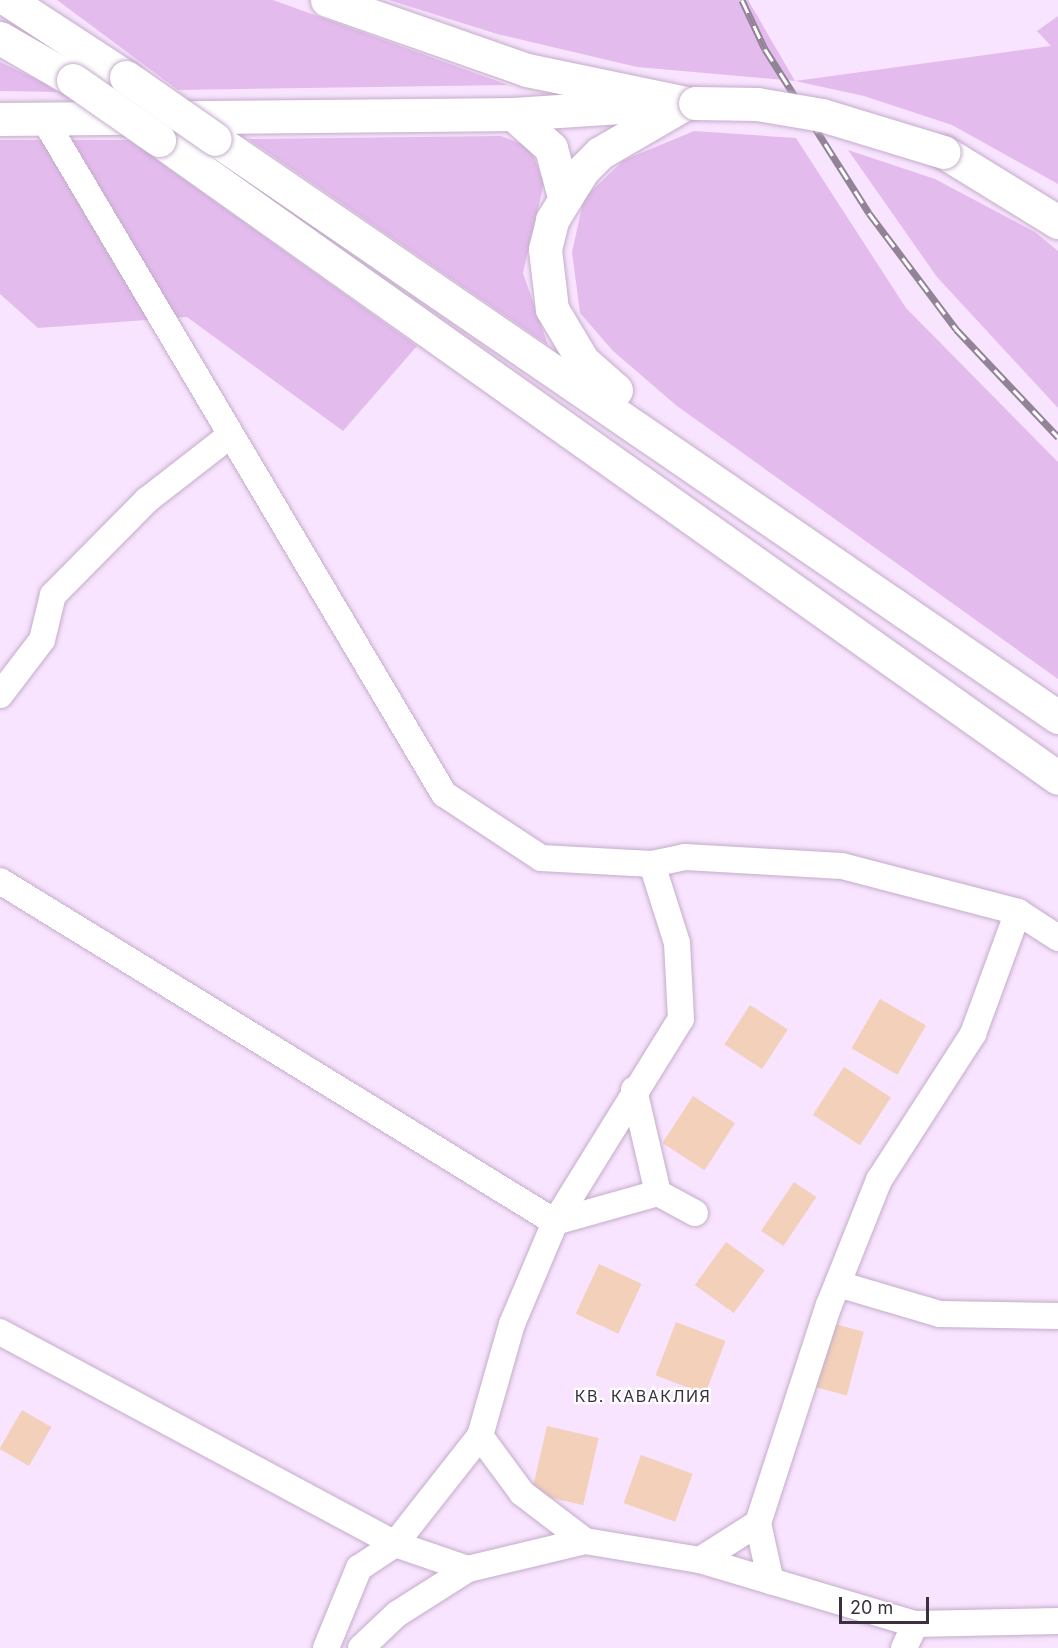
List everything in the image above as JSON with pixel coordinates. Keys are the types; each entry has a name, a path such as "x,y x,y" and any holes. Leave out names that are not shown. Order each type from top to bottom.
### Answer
{"main road":[{"path":"8,0 126,77 721,482 1058,717"},
{"path":"327,0 527,70 691,103"},
{"path":"0,38 74,80 1058,778"},
{"path":"691,103 600,153 564,197 545,249 552,309 564,334 583,361 721,482"},
{"path":"0,119 513,114 691,103 757,104 822,116 944,152 1058,222"},
{"path":"513,114 551,148 564,197"}],"street":[{"path":"44,119 228,437 444,794 541,858 652,864 685,857 842,866 1018,912 1058,938"},
{"path":"0,695 42,640 53,595 147,500 228,437"},
{"path":"326,1648 359,1568 395,1544 480,1436 512,1324 555,1222 634,1090 681,1019 677,943 652,864"},
{"path":"0,881 555,1222 658,1193 695,1213"},
{"path":"771,1582 758,1523 838,1284 879,1180 973,1034 1018,912"},
{"path":"634,1090 658,1193"},
{"path":"838,1284 940,1314 1058,1316"},
{"path":"0,1332 395,1544 468,1569"},
{"path":"480,1436 522,1493 585,1541"},
{"path":"700,1560 758,1523"},
{"path":"361,1648 397,1614 468,1569 585,1541 700,1560 915,1624 1058,1622"},
{"path":"904,1648 915,1624"}],"shaded area":[{"path":"57,0 273,0 508,85 178,90"},
{"path":"389,0 748,0 795,81 637,67 497,34"},
{"path":"1058,16 1058,184 952,125 864,96 795,81 1051,46 1037,31"},
{"path":"0,62 42,82 57,92 0,91"},
{"path":"694,131 796,138 906,308 1058,462 1058,679 677,406 613,351 580,313 572,252 584,198 624,160"},
{"path":"501,136 530,147 544,183 523,273 548,345 248,139"},
{"path":"0,140 129,140 417,346 343,431 187,317 38,328 0,294"},
{"path":"848,150 935,179 1035,232 1058,251 1058,408 937,277"}],"building":[{"path":"880,999 926,1026 897,1075 852,1048"},
{"path":"750,1005 788,1030 762,1069 724,1044"},
{"path":"844,1067 891,1097 860,1145 813,1115"},
{"path":"693,1096 735,1123 704,1170 663,1143"},
{"path":"794,1182 816,1197 783,1246 761,1231"},
{"path":"726,1242 765,1270 734,1313 695,1285"},
{"path":"599,1264 642,1284 618,1334 576,1314"},
{"path":"676,1322 725,1341 705,1394 656,1375"},
{"path":"831,1323 864,1332 847,1396 814,1387"},
{"path":"22,1410 51,1427 29,1466 0,1449"},
{"path":"547,1426 599,1438 583,1505 531,1493"},
{"path":"641,1455 693,1474 675,1522 624,1503"}],"railway":[{"path":"742,0 765,49 869,213 956,329 1058,437"}],"district":[{"name":"КВ. КАВАКЛИЯ","path":"643,1396"}]}
